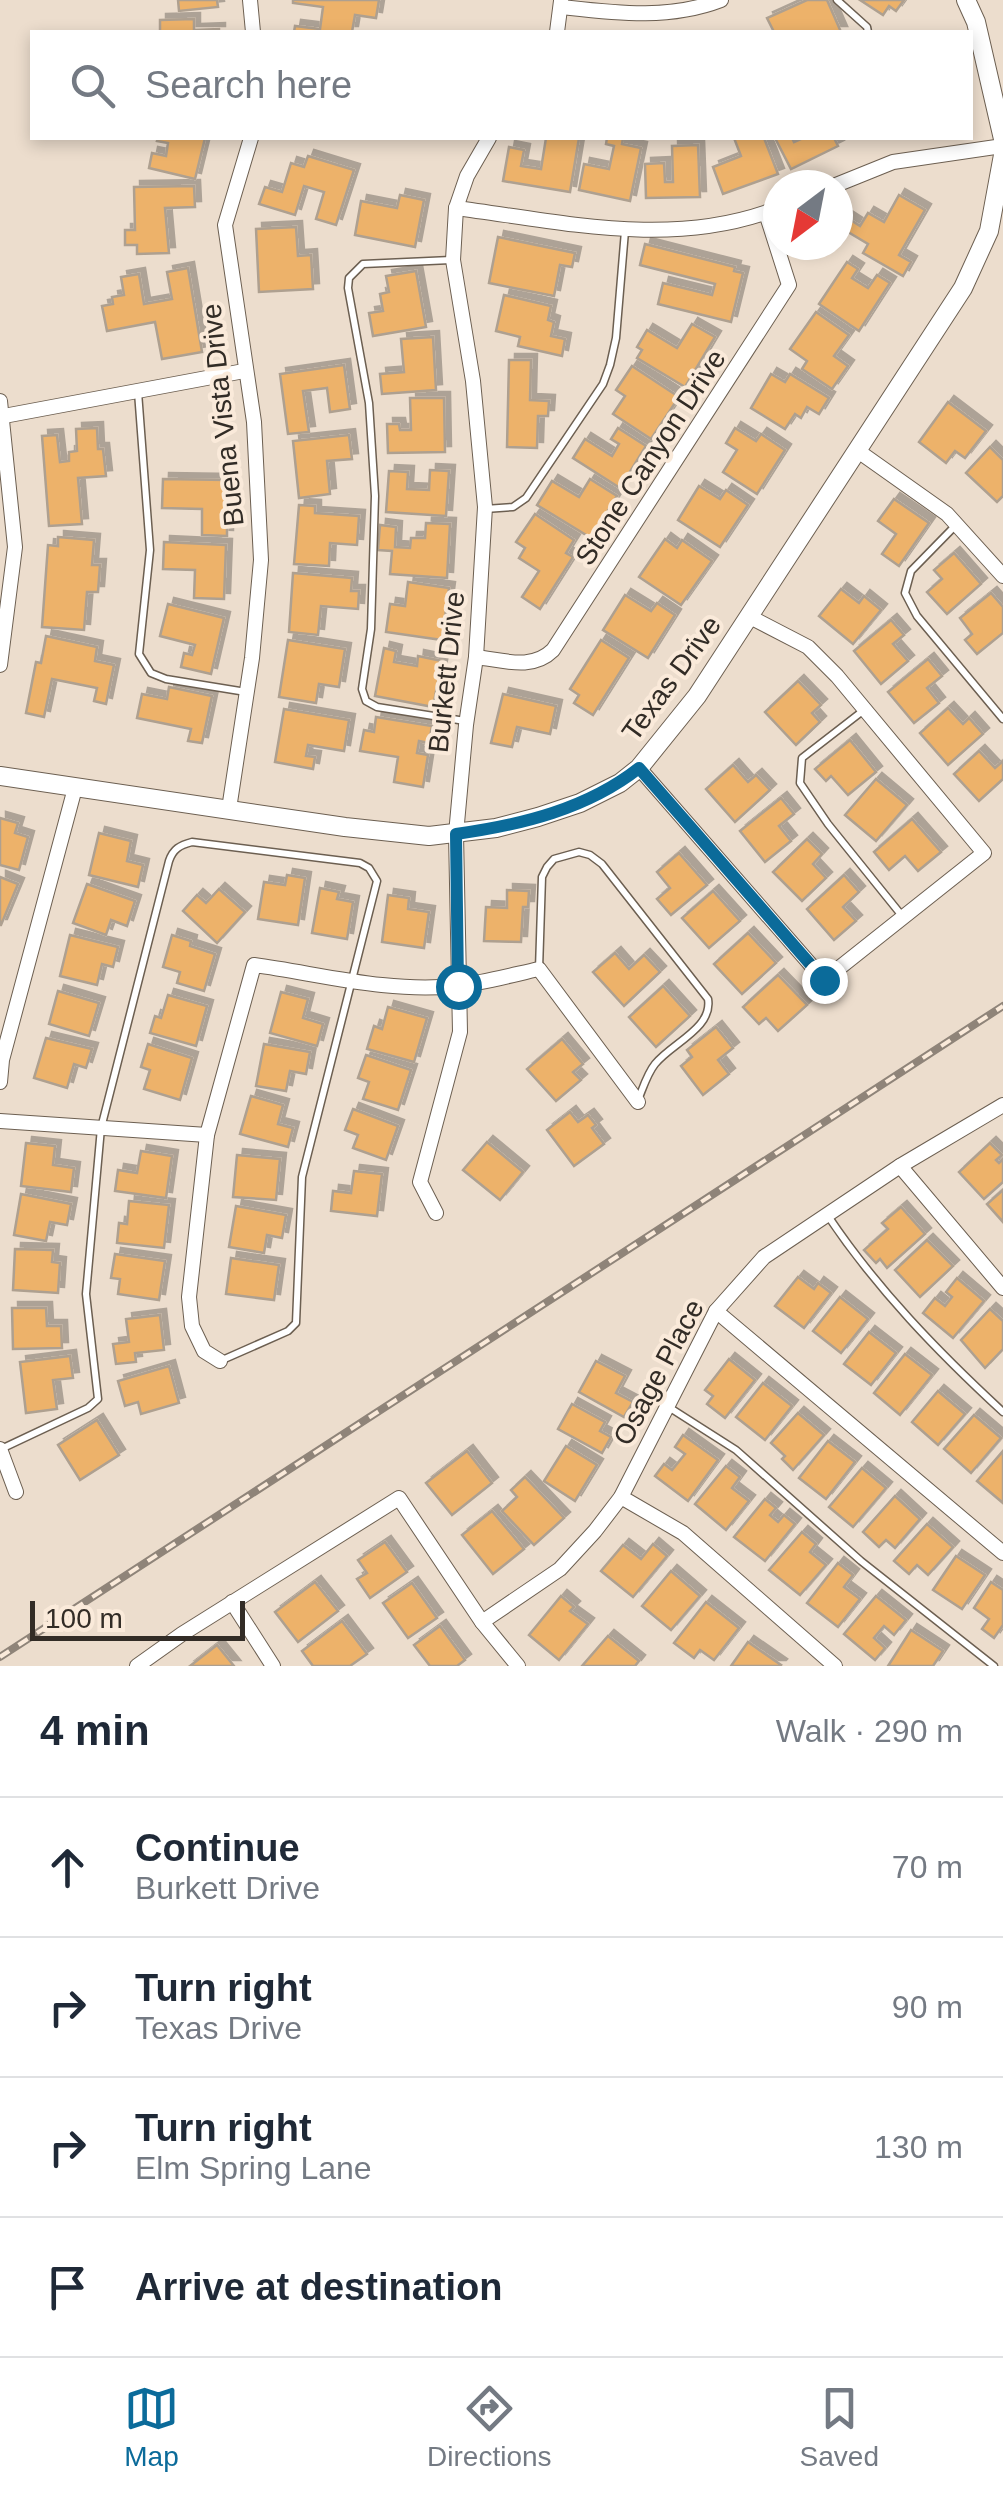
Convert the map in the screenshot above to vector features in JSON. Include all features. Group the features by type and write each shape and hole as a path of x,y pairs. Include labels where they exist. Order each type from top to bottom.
{"street":[{"path":"250,0 252,30"},
{"path":"557,30 561,4 621,14 666,14 721,0"},
{"path":"853,178 894,162 1003,143 976,22 966,0"},
{"name":"Buena Vista Drive","path":"229,808 247,693 261,560 257,452 226,225 249,140"},
{"name":"Burkett Drive","path":"436,1214 420,1182 460,1032 456,834 476,657 485,509 474,381 453,260 456,208 467,176 488,140"},
{"name":"Texas Drive","path":"0,776 387,832 456,834 496,828 580,803 620,783 639,768 697,696 969,276 989,231 1003,155"},
{"path":"456,208 625,230 674,231 709,227 763,212"},
{"name":"Stone Canyon Drive","path":"476,657 531,664 543,660 553,650 789,285 783,260"},
{"path":"0,665 15,547 2,408 138,391 244,372"},
{"path":"858,451 957,524 1003,576"},
{"path":"639,768 824,980 984,854 808,647 750,617"},
{"path":"0,1082 2,1060 75,788"},
{"path":"220,1361 204,1351 192,1326 189,1297 208,1135 254,965 388,986 458,986 540,969 638,1102"},
{"name":"Osage Place","path":"482,1622 560,1569 621,1496 716,1311 764,1257 900,1166 1001,1110"},
{"path":"0,1121 208,1135"},
{"path":"900,1166 1003,1288"},
{"path":"716,1311 1003,1553"},
{"path":"0,1449 16,1492"},
{"path":"621,1496 682,1533 835,1666"},
{"path":"136,1666 399,1498 482,1622 518,1666"},
{"path":"232,1602 273,1666"}],"lane":[{"path":"837,0 868,30"},
{"path":"485,509 504,510 520,504 603,384 614,351 625,230"},
{"path":"453,260 363,264 349,278 348,288 369,403 375,496 371,629 362,689 366,701 377,707 466,722"},
{"path":"138,391 150,550 139,654 151,673 166,680 247,693"},
{"path":"957,524 911,571 905,593 916,616 1003,719"},
{"path":"865,710 802,758 800,784 903,917"},
{"path":"0,1449 88,1408 98,1399 86,1294 101,1128 169,861 181,845 192,842 360,863 369,868 377,881 302,1177 296,1323 288,1331 220,1361"},
{"path":"540,969 542,877 554,860 578,852 590,855 602,864 708,1000 710,1012 705,1020 651,1068 638,1102"},
{"path":"827,1215 886,1293 956,1369 1003,1412"},
{"path":"667,1406 736,1450 860,1560 994,1666"}],"building":[{"path":"178,0 217,0 218,7 179,11"},
{"path":"379,0 376,18 355,15 352,30 294,30 295,26 320,29 323,7 293,3"},
{"path":"807,0 827,0 840,30 773,30 767,18"},
{"path":"860,0 904,0 896,11 889,6 883,15"},
{"path":"194,19 194,30 160,30 160,20"},
{"path":"205,140 195,179 149,168 152,153 166,156 168,143 157,141"},
{"path":"546,140 579,140 570,192 503,181 509,147 524,150 521,166 541,169"},
{"path":"607,140 623,140 622,144 641,148 630,201 579,190 584,164 609,169 614,146 606,144"},
{"path":"735,140 765,140 776,170 763,170 763,179 723,194 713,167 741,156"},
{"path":"776,140 835,140 838,146 791,169"},
{"path":"698,145 700,197 646,198 645,164 664,163 665,182 673,182 672,146"},
{"path":"308,156 354,170 336,225 316,219 324,192 304,186 295,215 259,204 265,187 282,192 291,163 304,167"},
{"path":"194,186 195,207 165,208 169,253 137,254 137,245 125,245 125,230 135,230 134,187"},
{"path":"400,195 424,200 415,247 355,235 361,201 397,208"},
{"path":"899,195 925,210 899,255 911,262 903,276 863,253 868,244 853,235 853,221 860,226 868,213 884,222"},
{"path":"296,227 298,256 311,255 313,289 259,292 256,229"},
{"path":"498,237 575,253 572,267 560,265 554,296 489,283"},
{"path":"645,244 735,267 734,271 743,273 731,322 658,304 663,283 712,295 715,284 640,265"},
{"path":"847,262 858,269 852,278 868,288 877,275 890,283 859,331 819,304"},
{"path":"188,268 202,352 162,359 155,322 107,331 102,306 113,304 112,297 124,295 121,277 139,274 144,304 172,299 167,272"},
{"path":"416,271 426,327 373,336 369,313 383,311 380,294 389,292 386,276"},
{"path":"504,295 551,306 551,336 565,339 562,356 518,346 520,337 496,331"},
{"path":"816,312 849,335 834,356 848,366 832,389 802,369 807,361 790,349"},
{"path":"692,324 715,337 685,387 637,358 642,350 637,347 647,330 677,348"},
{"path":"433,337 436,390 382,394 380,374 404,372 401,339"},
{"path":"509,360 531,360 530,400 549,401 548,416 538,416 537,448 507,447"},
{"path":"344,365 350,409 330,412 327,388 303,391 309,432 288,434 280,374"},
{"path":"632,366 679,397 651,439 613,414 625,396 616,390"},
{"path":"771,374 785,382 790,374 829,398 819,414 807,407 801,418 795,414 785,429 751,408"},
{"path":"410,398 444,398 445,452 388,453 387,424 411,430"},
{"path":"948,402 986,431 965,458 955,451 946,463 919,442"},
{"path":"97,428 106,476 78,478 82,524 49,526 42,436 57,435 60,462 69,461 69,452 77,451 76,429"},
{"path":"618,428 646,446 620,488 573,458 585,439 612,456 619,444 611,439"},
{"path":"735,428 756,441 761,434 785,450 757,494 723,472 737,450 726,443"},
{"path":"349,435 352,459 327,461 330,494 299,498 293,441"},
{"path":"990,447 1003,460 1003,496 997,502 966,473"},
{"path":"430,470 449,471 446,516 386,512 389,471 408,472 407,489 429,490"},
{"path":"163,479 227,480 227,536 202,535 202,509 162,508"},
{"path":"590,479 617,496 591,538 537,505 552,481 579,497"},
{"path":"699,486 720,499 726,490 748,505 720,547 678,520"},
{"path":"894,499 929,523 899,566 882,554 896,534 878,521"},
{"path":"299,505 315,506 315,513 359,516 357,545 330,543 329,566 294,564"},
{"path":"535,514 574,540 566,553 573,557 540,609 522,597 539,571 519,558 525,548 516,542"},
{"path":"426,523 450,524 447,578 390,574 392,551 378,550 380,525 396,527 395,547 410,548 411,538 425,538"},
{"path":"58,537 94,540 92,565 100,565 98,592 87,592 84,630 42,627 48,545 58,546"},
{"path":"665,539 677,548 682,540 712,561 681,605 639,577"},
{"path":"164,542 226,545 224,599 194,598 195,570 163,569"},
{"path":"954,553 981,584 947,614 927,592 942,579 934,570"},
{"path":"293,573 352,578 351,591 359,591 358,609 321,606 318,635 289,632"},
{"path":"408,582 449,588 442,640 386,632 390,604 405,606"},
{"path":"841,589 859,603 864,596 881,610 853,644 819,616"},
{"path":"991,593 1003,607 1003,633 977,654 965,640 972,634 960,618"},
{"path":"625,595 651,611 657,603 675,615 648,658 603,630"},
{"path":"168,604 224,618 211,674 181,667 184,653 192,655 195,645 160,636"},
{"path":"891,620 904,635 893,644 908,661 881,684 854,651"},
{"path":"46,636 97,647 95,661 114,665 106,704 94,701 97,688 52,679 44,717 26,713 36,662 41,663"},
{"path":"288,640 345,649 339,687 319,684 316,703 279,697"},
{"path":"601,640 629,658 593,715 574,703 579,695 570,689"},
{"path":"384,648 396,651 394,662 417,666 418,656 442,661 433,707 375,696"},
{"path":"928,659 942,676 927,688 939,703 914,723 888,692"},
{"path":"798,681 821,705 812,713 820,722 796,745 765,712"},
{"path":"169,687 212,696 202,743 188,741 191,729 137,718 142,694 167,699"},
{"path":"503,694 556,706 550,734 517,727 512,747 491,743"},
{"path":"948,708 963,724 969,718 983,734 948,765 920,733"},
{"path":"284,709 349,720 344,751 308,745 306,756 315,757 313,769 275,762"},
{"path":"376,717 432,726 429,743 419,741 417,753 428,755 423,787 394,782 398,757 360,751 364,730 374,732"},
{"path":"850,740 876,772 848,795 831,776 826,781 815,769"},
{"path":"979,751 995,768 1003,761 1003,779 979,801 954,774"},
{"path":"733,765 748,782 756,775 770,790 735,822 706,789"},
{"path":"876,779 907,805 876,841 845,815"},
{"path":"781,798 794,814 779,826 791,841 765,862 740,831"},
{"path":"0,818 18,823 15,833 28,837 19,870 0,865"},
{"path":"912,819 941,852 918,871 905,856 889,870 874,852"},
{"path":"99,833 131,841 127,861 143,865 138,887 89,875"},
{"path":"807,839 822,854 813,864 826,878 802,901 773,872"},
{"path":"679,853 707,885 671,915 657,899 670,888 657,872"},
{"path":"287,875 305,878 298,925 258,919 264,882 285,885"},
{"path":"844,875 859,892 843,907 856,921 834,940 807,909"},
{"path":"0,877 18,884 1,925 0,925"},
{"path":"87,884 135,901 127,926 111,920 106,935 73,923"},
{"path":"320,888 339,892 337,899 353,902 347,939 312,933"},
{"path":"219,889 245,912 217,943 183,911 197,895 206,903"},
{"path":"507,890 529,891 528,907 523,907 521,942 484,941 486,907 507,908"},
{"path":"713,891 740,921 709,948 682,918"},
{"path":"388,895 409,898 408,909 429,912 424,948 382,942"},
{"path":"748,933 776,963 742,994 714,964"},
{"path":"70,935 118,947 113,967 102,964 97,985 60,976"},
{"path":"172,935 215,954 204,991 177,983 180,972 163,967"},
{"path":"615,953 629,969 644,955 660,972 624,1006 593,972"},
{"path":"778,975 807,1005 778,1031 766,1018 759,1024 743,1007"},
{"path":"663,986 690,1016 656,1047 629,1017"},
{"path":"58,991 99,1003 89,1036 49,1024"},
{"path":"281,992 308,999 303,1018 323,1024 317,1046 270,1033"},
{"path":"168,995 207,1006 196,1046 150,1033 155,1016 161,1018"},
{"path":"388,1007 427,1018 414,1062 367,1049 374,1026 382,1029"},
{"path":"716,1027 733,1048 718,1060 729,1074 703,1095 681,1066 692,1057 687,1050"},
{"path":"46,1038 92,1049 86,1068 74,1064 67,1088 34,1078"},
{"path":"562,1039 583,1064 573,1072 581,1080 556,1101 527,1069"},
{"path":"148,1044 192,1058 180,1100 144,1089 150,1070 141,1067"},
{"path":"264,1044 310,1052 306,1074 290,1071 286,1091 256,1086"},
{"path":"366,1055 411,1070 398,1110 363,1099 369,1082 358,1078"},
{"path":"251,1096 283,1105 278,1124 293,1128 288,1147 240,1134"},
{"path":"353,1109 398,1126 386,1160 353,1148 358,1135 345,1130"},
{"path":"570,1112 578,1122 588,1115 604,1144 574,1166 547,1130"},
{"path":"487,1142 523,1172 500,1200 463,1170"},
{"path":"26,1143 55,1146 53,1165 74,1168 71,1192 21,1186"},
{"path":"990,1143 1002,1155 996,1160 999,1163 1003,1159 1003,1182 984,1199 959,1172"},
{"path":"141,1151 172,1156 166,1198 115,1191 118,1170 137,1173"},
{"path":"237,1155 280,1159 276,1200 233,1197"},
{"path":"354,1171 382,1174 377,1216 331,1211 333,1191 351,1193"},
{"path":"1003,1190 1003,1222 987,1204"},
{"path":"21,1194 71,1204 67,1225 50,1222 46,1241 14,1235"},
{"path":"129,1201 169,1205 164,1248 117,1243 119,1223 127,1224"},
{"path":"236,1206 286,1215 282,1238 267,1235 264,1253 229,1247"},
{"path":"901,1207 925,1234 887,1268 864,1250 888,1229 882,1223"},
{"path":"927,1240 953,1266 920,1297 895,1270"},
{"path":"15,1249 53,1250 52,1262 60,1263 58,1293 13,1290"},
{"path":"115,1254 165,1261 159,1300 118,1294 120,1279 111,1278"},
{"path":"231,1258 279,1265 274,1300 226,1294"},
{"path":"798,1277 814,1289 818,1283 831,1293 804,1328 775,1306"},
{"path":"957,1278 984,1301 953,1338 923,1313 935,1298 945,1306 952,1297 946,1292"},
{"path":"840,1297 868,1319 841,1353 813,1331"},
{"path":"12,1308 46,1308 47,1326 61,1326 62,1348 13,1349"},
{"path":"990,1309 1003,1321 1003,1349 985,1368 961,1340"},
{"path":"160,1315 164,1350 135,1353 136,1362 116,1364 113,1344 129,1342 126,1319"},
{"path":"869,1332 896,1353 871,1385 844,1364"},
{"path":"905,1354 932,1375 900,1415 874,1393"},
{"path":"70,1356 73,1378 53,1380 57,1409 26,1413 20,1362"},
{"path":"729,1359 755,1380 725,1418 707,1404 713,1396 705,1390"},
{"path":"596,1361 625,1376 616,1393 633,1402 624,1417 579,1392"},
{"path":"169,1366 179,1403 141,1414 138,1402 125,1406 118,1381"},
{"path":"763,1383 792,1406 765,1440 736,1417"},
{"path":"938,1391 965,1414 938,1445 912,1422"},
{"path":"572,1404 605,1422 600,1431 611,1437 602,1453 558,1429"},
{"path":"798,1413 824,1435 793,1470 771,1443"},
{"path":"974,1415 1001,1438 971,1473 944,1449"},
{"path":"97,1420 119,1455 80,1480 58,1445"},
{"path":"683,1435 718,1460 688,1501 655,1476 664,1464 672,1470 685,1454 675,1447"},
{"path":"828,1441 855,1462 826,1499 799,1478"},
{"path":"566,1446 597,1465 575,1501 544,1481"},
{"path":"467,1451 492,1483 452,1515 426,1483"},
{"path":"1003,1451 1003,1503 977,1481"},
{"path":"726,1466 740,1477 732,1488 749,1501 726,1530 695,1504"},
{"path":"862,1468 886,1488 853,1527 829,1507"},
{"path":"525,1477 564,1518 534,1545 502,1511 517,1497 511,1490"},
{"path":"895,1496 920,1519 895,1548 886,1540 879,1547 863,1532"},
{"path":"765,1499 776,1508 770,1515 778,1522 784,1515 795,1524 765,1561 734,1537"},
{"path":"492,1511 524,1549 493,1574 462,1535"},
{"path":"927,1524 953,1547 928,1575 917,1565 909,1574 894,1561"},
{"path":"802,1532 816,1544 810,1552 826,1565 800,1595 769,1570"},
{"path":"385,1542 407,1572 370,1598 357,1579 367,1573 358,1560"},
{"path":"653,1544 667,1556 633,1597 601,1571 623,1545 641,1559"},
{"path":"956,1556 985,1575 962,1609 933,1590"},
{"path":"838,1563 853,1575 844,1587 860,1599 838,1627 807,1603"},
{"path":"671,1571 700,1596 671,1630 642,1606"},
{"path":"315,1582 338,1611 298,1642 275,1612"},
{"path":"991,1582 1003,1590 1003,1625 994,1638 982,1629 989,1619 974,1608"},
{"path":"412,1583 437,1618 408,1638 383,1603"},
{"path":"561,1596 574,1607 570,1611 588,1624 559,1660 529,1635"},
{"path":"876,1596 906,1620 894,1635 884,1626 874,1638 885,1648 875,1660 844,1634"},
{"path":"706,1602 739,1628 714,1660 700,1650 694,1658 674,1643"},
{"path":"342,1621 367,1654 350,1666 313,1666 302,1651"},
{"path":"440,1626 465,1660 457,1666 430,1666 414,1645"},
{"path":"911,1630 943,1651 933,1666 888,1666"},
{"path":"608,1636 639,1661 635,1666 582,1666"},
{"path":"748,1642 781,1665 731,1666"},
{"path":"217,1645 234,1666 190,1666"}],"railway":[{"path":"0,1657 1003,1006"}],"route":[{"path":"458,986 456,834 496,828 580,803 620,783 639,768 824,980"}]}
